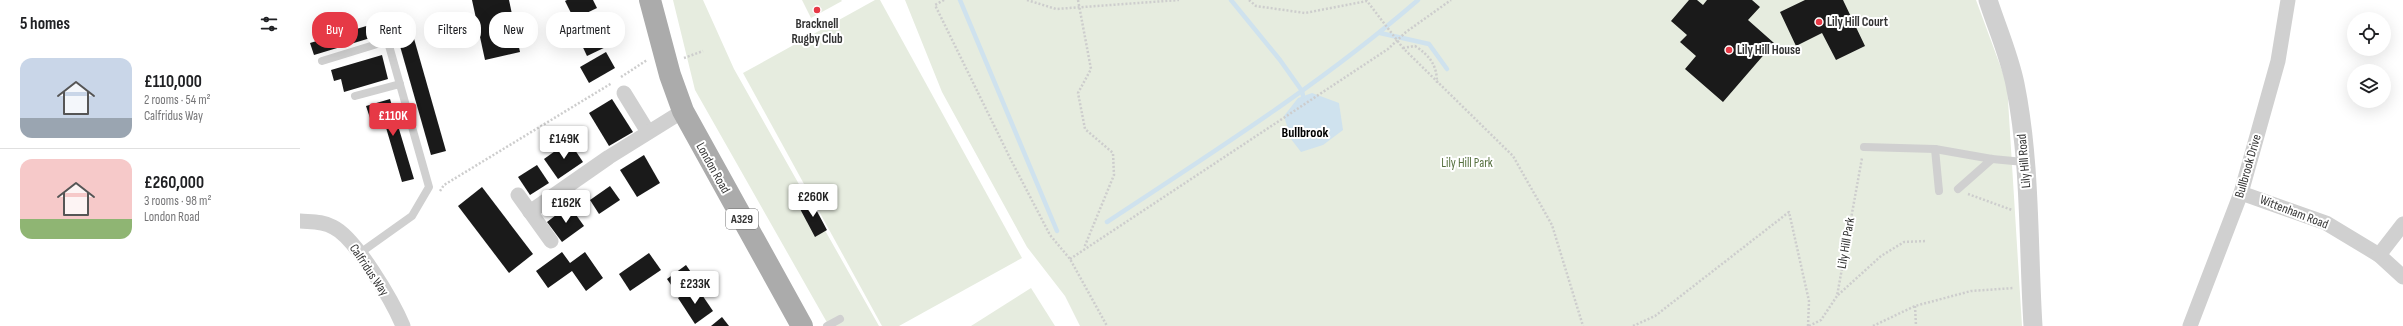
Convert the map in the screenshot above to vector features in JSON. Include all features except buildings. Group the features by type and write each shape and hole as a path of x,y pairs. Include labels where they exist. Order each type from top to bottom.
{"main road":[{"name":"London Road","path":"650,0 666,60 683,111 802,326"}],"street":[{"name":"Lily Hill Road","path":"1988,0 2015,83 2024,162 2033,326"},
{"name":"Bullbrook Drive","path":"2190,326 2241,193 2278,61 2288,0"},
{"path":"624,93 648,132"},
{"path":"530,212 648,132 683,111"},
{"name":"Wittenham Road","path":"2241,193 2326,223 2379,255 2403,277"},
{"path":"518,195 550,241"},
{"name":"Calfridus Way","path":"300,221 317,222 334,227 360,253 403,326"},
{"path":"2379,255 2403,224"}],"lane":[{"path":"322,62 366,47"},
{"path":"360,253 412,216 429,187 389,48"},
{"path":"355,96 400,84"},
{"path":"1864,147 1936,149 1992,159 2024,162"},
{"path":"1936,149 1939,191"},
{"path":"1958,189 1992,159"},
{"path":"827,326 840,319"}],"path":[{"path":"944,0 935,5 1011,160 1050,235 1070,259 1107,326"},
{"path":"1027,0 1056,9 1179,0"},
{"path":"1078,0 1091,69 1078,93 1085,129 1112,153 1114,176 1084,248"},
{"path":"1249,0 1256,6 1306,13 1366,0 1403,48 1437,84 1512,156 1552,225 1583,326"},
{"path":"1070,259 1084,248 1388,49 1397,39 1451,0"},
{"path":"1403,48 1416,46 1428,55 1437,69 1437,84"},
{"path":"678,60 703,51"},
{"path":"435,197 444,185 650,58"},
{"name":"Lily Hill Park","path":"1633,326 1655,316 1789,212 1809,301 1808,326 1821,320 1837,296 1864,147"},
{"path":"1958,189 2013,211 2014,218"},
{"path":"1837,296 1881,256 1904,242 1926,242"},
{"path":"1873,326 1915,306 1971,291 2031,287"},
{"path":"1915,306 1916,326"}],"green space":[{"path":"673,0 703,0 734,69 879,326 829,326 695,90"},
{"name":"Bracknell Rugby Club","path":"802,0 841,0 842,1 811,18"},
{"path":"875,0 880,0 1022,258 899,326 882,326 743,73"},
{"name":"Lily Hill Park","path":"905,0 1976,0 2007,84 2022,326 1080,326 1065,296 1027,247 942,92"},
{"path":"1031,288 1055,326 971,326"}],"water":[{"path":"1312,93 1339,103 1343,130 1323,145 1301,152 1291,139 1284,116 1298,98"}],"waterway":[{"path":"960,0 1057,231"},
{"path":"1231,0 1280,60 1302,91 1303,96"},
{"path":"1107,222 1305,89 1381,31 1418,0"},
{"path":"1380,33 1429,44 1447,69"}],"place":[{"name":"Bracknell Rugby Club","path":"817,10"},
{"name":"Lily Hill Court","path":"1819,22"},
{"name":"Lily Hill House","path":"1729,50"}],"district":[{"name":"Bullbrook","path":"1305,132"}]}
